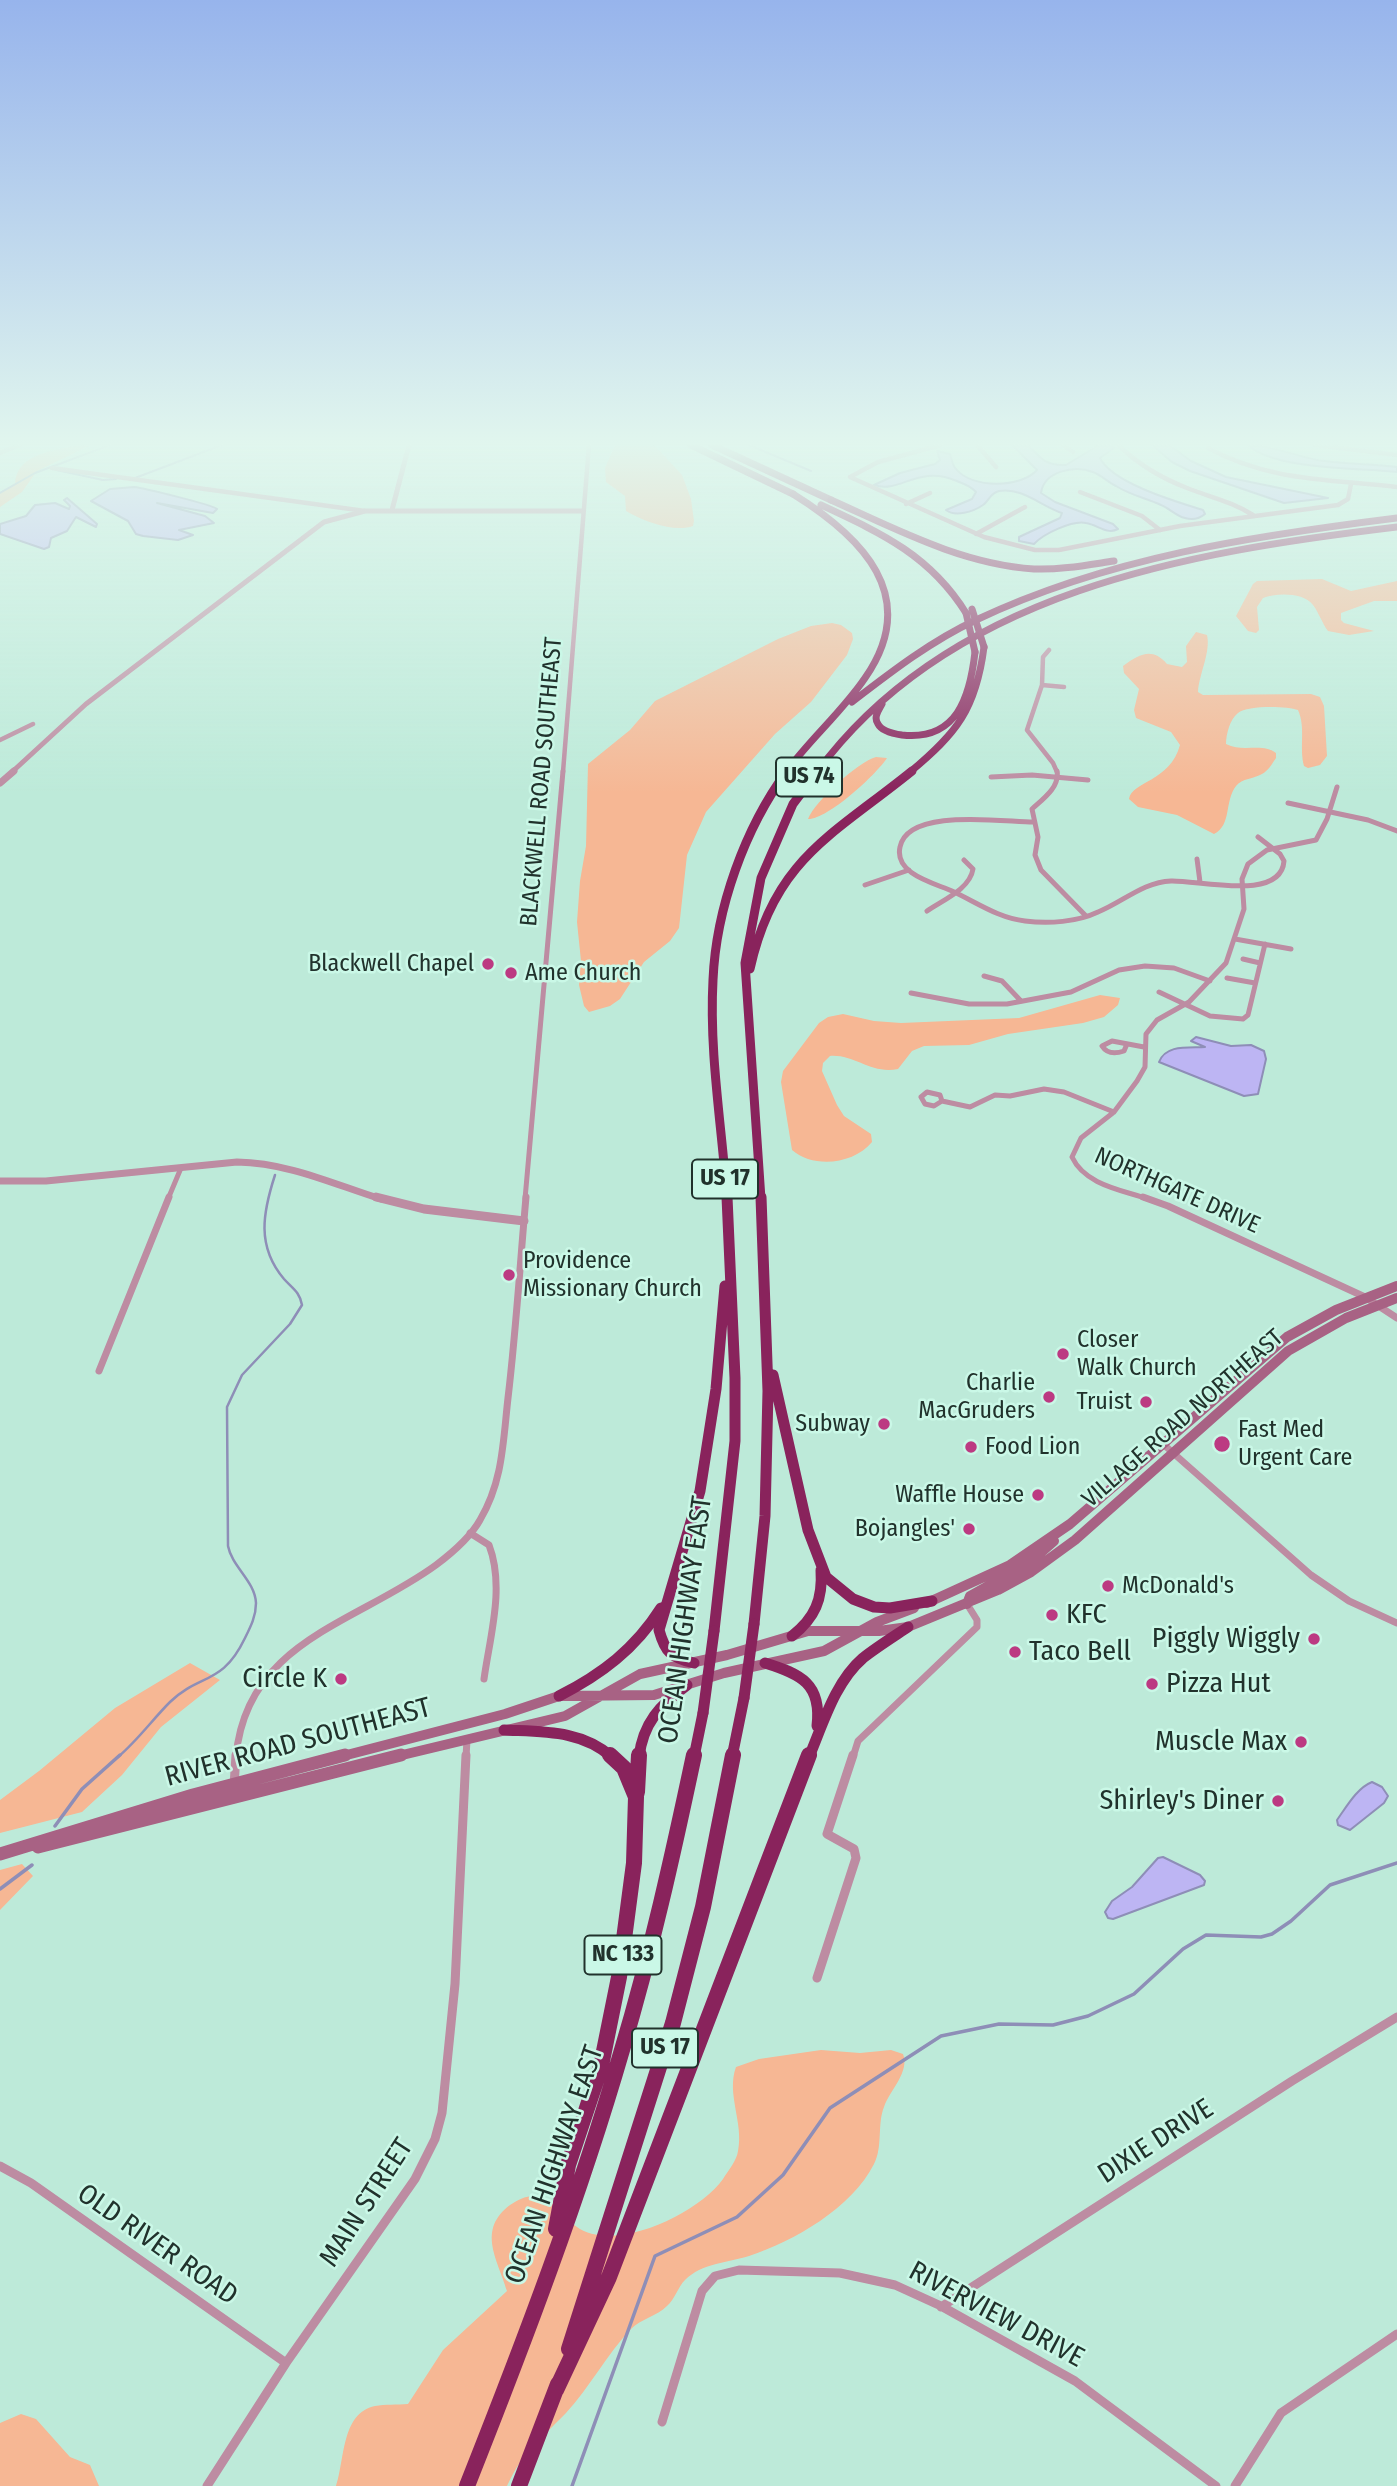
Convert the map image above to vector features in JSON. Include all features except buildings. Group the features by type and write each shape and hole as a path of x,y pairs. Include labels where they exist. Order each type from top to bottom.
{"highway":[{"path":"805,748 869,672 886,639 889,609 882,578 872,561"},
{"path":"923,561 939,575 969,611"},
{"path":"746,1003 758,936 783,885 812,849 832,830 916,768 950,736 964,718 980,685 980,650 969,611 954,581 933,561"},
{"path":"985,561 1015,568 1074,568 1114,561"},
{"name":"US 74","path":"805,748 872,686 930,646 971,623 1025,598 1139,561"},
{"name":"US 74","path":"746,1003 745,963 752,908 757,884 777,831 801,789 828,752 866,713 903,682 946,653 993,627 1057,599 1122,576 1185,561"},
{"path":"903,682 879,708 875,716 877,724 885,731 905,737 937,732 950,723 962,704 980,650"},
{"name":"OCEAN HIGHWAY EAST","path":"467,2486 508,2385 622,2048 659,1914 703,1713 731,1488 736,1383 726,1186 713,1020 713,976 739,852 775,787 805,748"},
{"name":"US 17","path":"519,2486 556,2390 673,2023 703,1907 744,1698 765,1516 768,1449 763,1235 746,1003"},
{"path":"694,1663 670,1654 660,1640 667,1596 700,1491 709,1444 728,1251"},
{"path":"765,1310 775,1392 808,1530 826,1577 844,1593 874,1607 890,1608 932,1601"},
{"path":"792,1636 808,1624 816,1612 821,1598 820,1566"},
{"path":"559,1696 606,1671 628,1653 651,1624 667,1596"},
{"path":"556,2390 610,2277 810,1749 832,1702 850,1673 875,1647 908,1627"},
{"path":"765,1663 795,1674 814,1691 819,1713 810,1749"},
{"path":"636,1797 641,1734 646,1722 655,1709 687,1685"},
{"name":"NC 133","path":"504,1730 572,1734 597,1744 624,1768 636,1797 633,1874 619,1977 601,2066 568,2165 549,2266"}],"main road":[{"name":"VILLAGE ROAD NORTHEAST","path":"1070,1524 1275,1345 1320,1317 1397,1286"},
{"name":"VILLAGE ROAD NORTHEAST","path":"967,1604 1016,1581 1059,1553 1288,1351 1346,1318 1397,1298"},
{"name":"RIVER ROAD SOUTHEAST","path":"4,1852 234,1784 505,1714 559,1696 640,1697 765,1663 824,1651 862,1631 1010,1565 1070,1524"},
{"path":"967,1604 970,1596 1038,1556 1070,1524"},
{"name":"RIVER ROAD SOUTHEAST","path":"4,1852 60,1843 565,1716 633,1677 818,1629 862,1631 908,1627 967,1604"}],"street":[{"path":"0,783 86,704 272,561"},
{"name":"BLACKWELL ROAD SOUTHEAST","path":"236,1798 234,1784 238,1742 246,1710 260,1685 281,1660 325,1627 416,1581 450,1555 470,1533 495,1494 501,1470 516,1332 580,561"},
{"path":"1049,649 1043,657 1042,685 1027,730 1032,741 1054,764 1058,777 1052,790 1032,809 1038,833 1035,855 1037,864 1086,916"},
{"path":"1042,685 1064,687"},
{"path":"0,740 33,724"},
{"path":"991,777 1024,775 1088,780"},
{"name":"NORTHGATE DRIVE","path":"1337,787 1329,813 1316,840 1273,848 1261,853 1248,864 1242,874 1245,905 1226,963 1184,1005 1157,1020 1146,1034 1145,1067 1114,1112 1081,1138 1076,1146 1073,1163 1085,1174 1168,1206 1366,1297 1397,1318"},
{"path":"1288,803 1368,820 1397,831"},
{"path":"1033,821 955,821 917,828 900,844 900,858 909,870 996,912 1018,920 1041,922 1099,912 1145,885 1168,881 1264,884 1280,876 1284,861 1258,837"},
{"path":"1197,859 1200,882"},
{"path":"927,911 966,885 973,873 972,866 964,860"},
{"path":"865,885 909,870"},
{"path":"1235,939 1291,949"},
{"path":"1159,992 1213,1017 1243,1020 1248,1015 1265,944"},
{"path":"1243,960 1260,963"},
{"path":"911,993 977,1005 998,1005 1071,992 1112,973 1136,966 1166,967 1210,981"},
{"path":"984,976 1002,981 1021,1001"},
{"path":"1227,978 1255,983"},
{"path":"1127,1044 1144,1047"},
{"path":"942,1101 970,1107 995,1095 1010,1096 1044,1088 1064,1092 1114,1112"},
{"path":"0,1181 46,1181 264,1162 311,1173 393,1203 524,1221"},
{"path":"99,1371 181,1168"},
{"path":"1163,1444 1285,1554 1326,1586 1356,1605 1397,1623"},
{"path":"470,1533 485,1541 494,1558 494,1604 484,1679"},
{"path":"817,1978 856,1858 854,1849 827,1834 858,1741 977,1627 977,1620 967,1604"},
{"name":"MAIN STREET","path":"206,2486 286,2363 415,2179 429,2154 439,2127 455,1984 467,1740"},
{"name":"DIXIE DRIVE","path":"941,2307 1292,2081 1397,2017"},
{"name":"OLD RIVER ROAD","path":"0,2166 31,2183 286,2363"},
{"name":"RIVERVIEW DRIVE","path":"662,2422 702,2291 709,2278 719,2273 800,2269 846,2274 884,2281 941,2307 1052,2367 1105,2400 1216,2486"},
{"path":"1235,2486 1281,2413 1397,2334"}],"shaded area":[{"path":"1322,579 1351,591 1397,581 1397,601 1374,601 1341,613 1344,623 1374,631 1349,635 1328,631 1313,605 1296,596 1275,595 1263,598 1257,607 1259,630 1256,633 1248,631 1236,616 1257,581"},
{"path":"832,623 841,625 852,633 853,639 847,655 811,702 775,734 706,812 687,855 679,928 670,941 644,962 620,999 610,1006 589,1012 584,1006 579,985 581,961 577,922 586,846 588,764 630,730 655,701 778,639 811,626"},
{"path":"1196,632 1207,635 1208,642 1198,692 1203,695 1311,694 1320,697 1324,706 1327,756 1320,765 1308,768 1304,766 1302,724 1298,710 1258,707 1243,710 1235,716 1229,727 1226,744 1239,748 1265,748 1276,753 1276,758 1264,773 1241,781 1236,786 1226,819 1220,830 1214,834 1177,815 1138,807 1129,799 1137,788 1168,767 1180,745 1171,732 1136,718 1134,710 1139,689 1124,673 1123,666 1135,658 1151,654 1167,664 1182,667 1187,662 1186,646"},
{"path":"876,757 887,758 862,785 827,812 808,819 819,802 838,783 859,766"},
{"path":"1100,995 1120,998 1118,1005 1104,1017 1083,1023 1008,1034 969,1045 924,1046 912,1051 898,1069 880,1069 847,1058 830,1056 823,1063 822,1071 837,1105 844,1116 871,1134 872,1142 855,1155 834,1161 811,1160 792,1150 781,1082 783,1071 819,1023 828,1017 843,1014 874,1021 901,1023 1019,1018"},
{"path":"1196,1037 1231,1046 1251,1045 1264,1051 1266,1059 1258,1094 1244,1096 1159,1062 1162,1056 1172,1050 1205,1047 1191,1041"},
{"path":"190,1663 220,1680 161,1727 122,1775 82,1812 0,1833 0,1800 115,1708"},
{"path":"1372,1782 1382,1787 1388,1796 1384,1803 1350,1830 1338,1825 1337,1820 1353,1798"},
{"path":"1163,1857 1200,1875 1205,1881 1204,1885 1113,1919 1108,1918 1105,1912 1112,1901 1132,1887 1158,1858"},
{"path":"22,1864 33,1876 0,1910 0,1870"},
{"path":"821,2050 860,2053 891,2050 903,2054 902,2074 882,2114 877,2157 852,2195 803,2232 766,2250 692,2274 667,2306 635,2326 622,2339 575,2403 526,2454 507,2486 336,2486 346,2439 356,2418 364,2410 375,2406 408,2404 443,2350 507,2291 492,2245 492,2234 494,2224 510,2205 528,2197 541,2197 553,2204 577,2227 593,2234 612,2236 634,2233 676,2216 711,2192 736,2158 739,2130 733,2077 736,2067 759,2059"},
{"path":"21,2414 36,2419 70,2457 90,2465 99,2486 0,2486 0,2423"}],"waterway":[{"path":"118,1757 170,1702 228,1664 245,1638 254,1617 255,1595 230,1554 228,1546 227,1407 242,1375 290,1324 302,1305 298,1293 275,1267 266,1241 265,1215 275,1175"},
{"path":"55,1826 82,1789 120,1755"},
{"path":"572,2486 655,2256 737,2217 783,2175 830,2108 941,2036 999,2024 1053,2025 1088,2016 1134,1994 1183,1949 1206,1935 1261,1937 1272,1934 1291,1921 1330,1885 1397,1863"},
{"path":"0,1889 32,1865"}],"place":[{"name":"Blackwell Chapel","path":"488,964"},
{"name":"Ame Church","path":"511,973"},
{"name":"Providence Missionary Church","path":"509,1275"},
{"name":"Closer Walk Church","path":"1063,1354"},
{"name":"Charlie MacGruders","path":"1049,1397"},
{"name":"Truist","path":"1146,1402"},
{"name":"Subway","path":"884,1424"},
{"name":"Fast Med Urgent Care","path":"1222,1444"},
{"name":"Food Lion","path":"971,1447"},
{"name":"Waffle House","path":"1038,1495"},
{"name":"Bojangles'","path":"969,1529"},
{"name":"McDonald's","path":"1108,1586"},
{"name":"KFC","path":"1052,1615"},
{"name":"Piggly Wiggly","path":"1314,1639"},
{"name":"Taco Bell","path":"1015,1652"},
{"name":"Circle K","path":"341,1679"},
{"name":"Pizza Hut","path":"1152,1684"},
{"name":"Muscle Max","path":"1301,1742"},
{"name":"Shirley's Diner","path":"1278,1801"}]}
